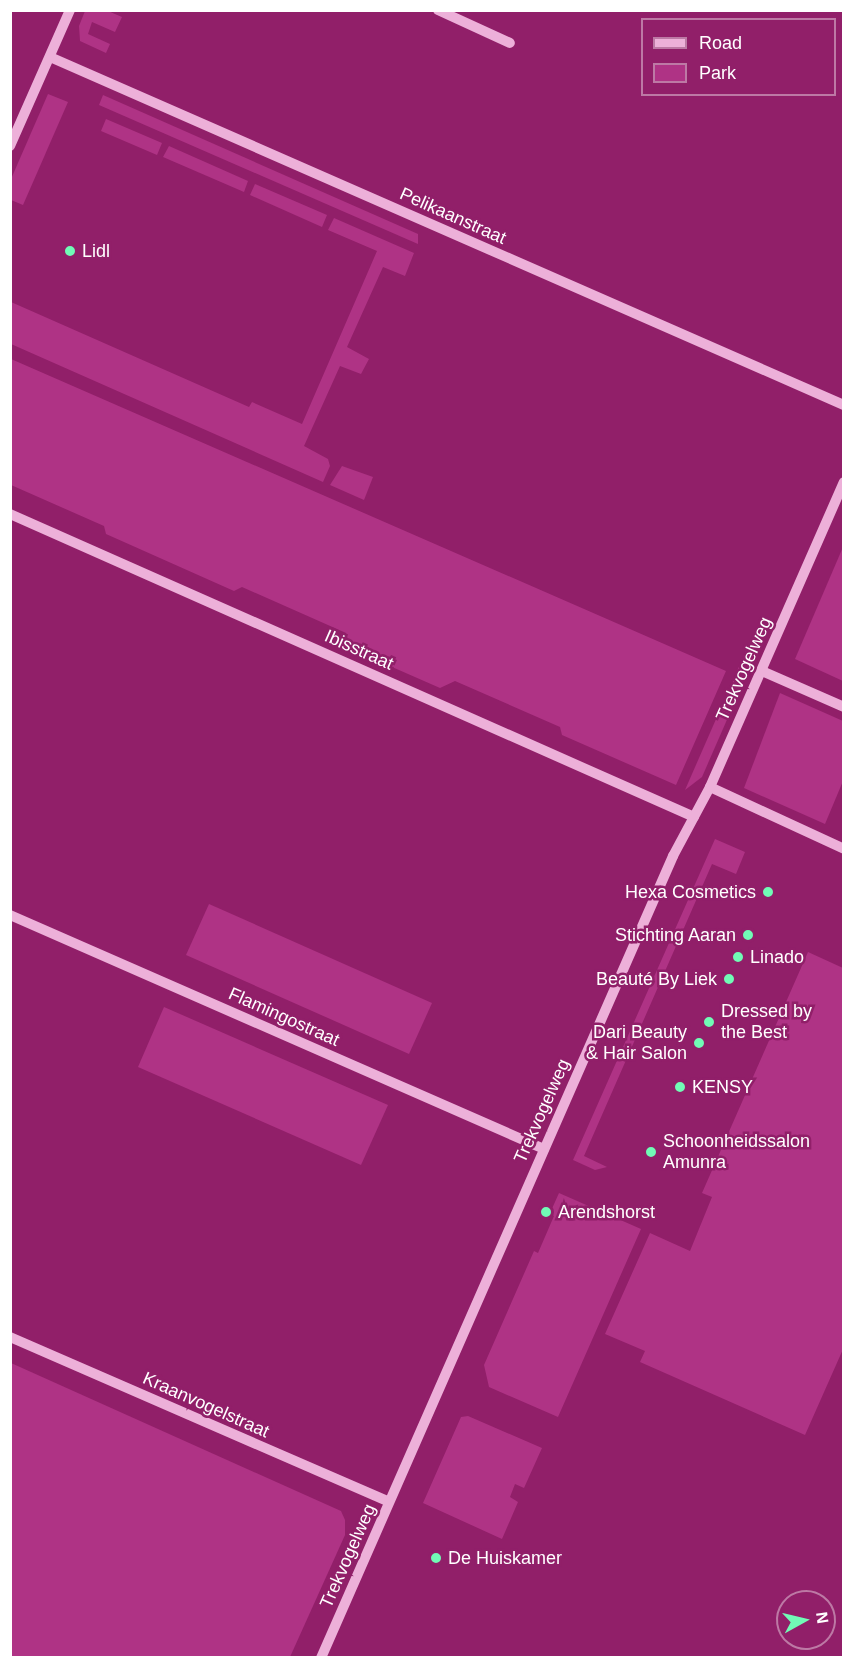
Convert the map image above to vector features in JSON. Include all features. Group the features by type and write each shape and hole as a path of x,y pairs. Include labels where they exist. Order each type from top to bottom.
{"street":[{"path":"10,146 70,10"},
{"path":"438,10 510,43"},
{"name":"Pelikaanstraat","path":"50,57 843,405"},
{"name":"Trekvogelweg","path":"321,1658 673,856 710,787 843,482"},
{"name":"Ibisstraat","path":"10,514 694,817"},
{"path":"762,671 843,707"},
{"path":"710,787 843,849"},
{"name":"Flamingostraat","path":"10,915 544,1149"},
{"name":"Kraanvogelstraat","path":"10,1337 389,1502"}],"green space":[{"path":"85,11 108,11 122,17 115,32 92,22 88,34 110,44 106,53 80,41 79,26"},
{"path":"48,94 68,102 23,205 11,200 11,179"},
{"path":"103,95 418,234 418,244 99,105"},
{"path":"106,119 162,143 157,155 101,131"},
{"path":"169,146 248,181 244,192 163,157"},
{"path":"255,184 327,215 322,227 250,195"},
{"path":"334,218 414,253 405,276 383,267 347,347 369,359 361,374 340,366 304,446 328,459 330,466 323,482 11,344 11,302 249,407 252,402 302,424 377,251 328,230"},
{"path":"11,359 726,671 676,785 562,735 560,727 455,681 440,688 351,649 346,633 242,587 234,591 106,534 104,526 11,485"},
{"path":"342,466 373,477 364,500 330,485"},
{"path":"843,547 843,681 795,659"},
{"path":"748,646 753,660 702,777 685,790"},
{"path":"780,693 843,721 843,781 825,824 744,788"},
{"path":"715,839 745,852 736,874 712,864 584,1156 607,1167 595,1170 573,1160"},
{"path":"209,904 432,1003 409,1054 186,955"},
{"path":"808,952 843,968 844,1347 805,1435 640,1362 645,1351 605,1334 650,1233 690,1251 712,1197 702,1193"},
{"path":"164,1007 388,1105 361,1165 138,1067"},
{"path":"559,1193 641,1229 558,1417 489,1387 484,1365 534,1251 538,1253 554,1216 550,1213"},
{"path":"11,1363 341,1511 345,1520 345,1535 290,1657 11,1657"},
{"path":"468,1416 542,1448 524,1488 515,1484 510,1497 518,1502 502,1539 423,1503 461,1417"}],"place":[{"name":"Lidl","path":"70,251"},
{"name":"Hexa Cosmetics","path":"768,892"},
{"name":"Stichting Aaran","path":"748,935"},
{"name":"Linado","path":"738,957"},
{"name":"Beauté By Liek","path":"729,979"},
{"name":"Dressed by the Best","path":"709,1022"},
{"name":"Dari Beauty & Hair Salon","path":"699,1043"},
{"name":"KENSY","path":"680,1087"},
{"name":"Schoonheidssalon Amunra","path":"651,1152"},
{"name":"Arendshorst","path":"546,1212"},
{"name":"De Huiskamer","path":"436,1558"}]}
